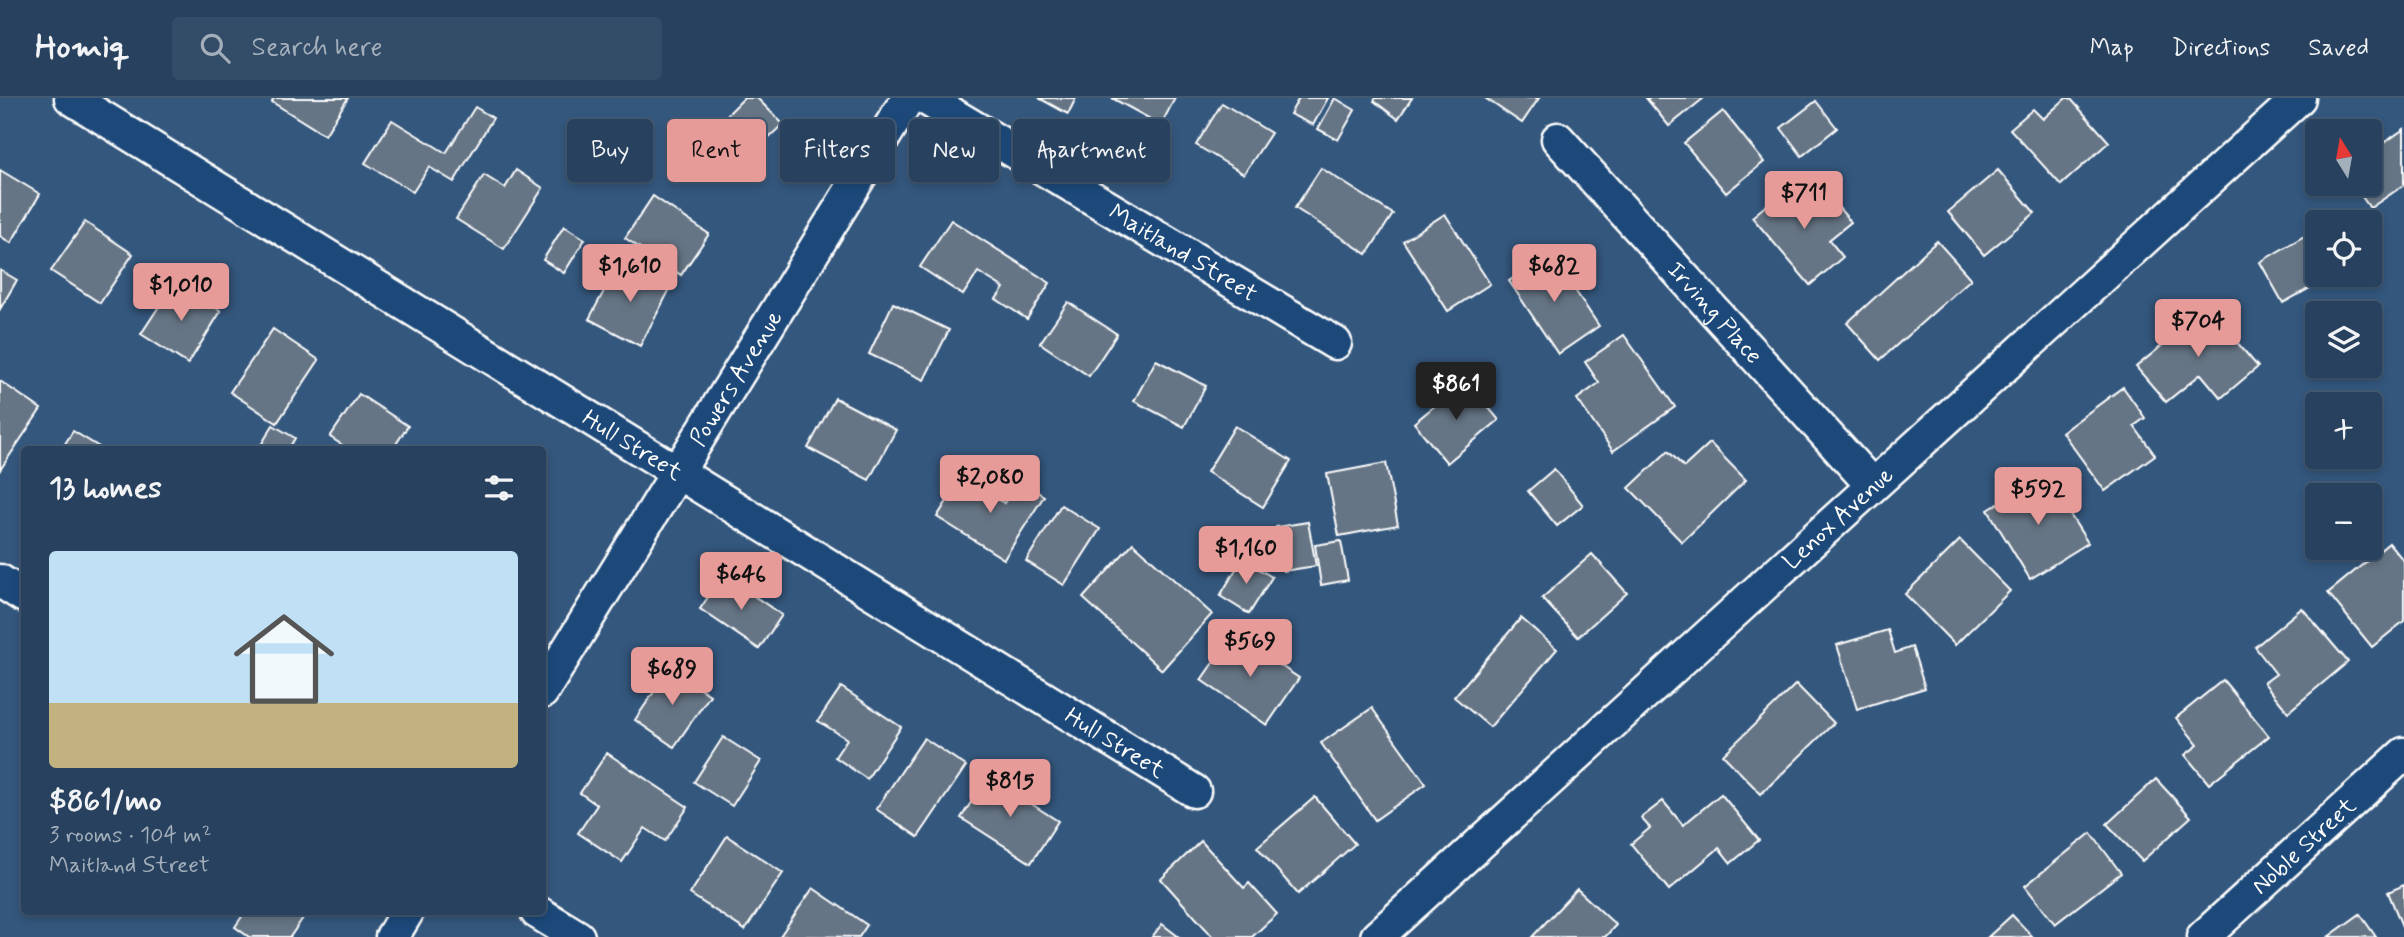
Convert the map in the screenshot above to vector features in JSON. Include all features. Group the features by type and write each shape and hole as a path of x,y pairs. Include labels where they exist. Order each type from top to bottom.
{"street":[{"name":"Hull Street","path":"71,98 1194,791"},
{"name":"Powers Avenue","path":"546,686 908,98"},
{"name":"Maitland Street","path":"925,98 1335,343"},
{"name":"Lenox Avenue","path":"1377,937 2299,98"},
{"name":"Irving Place","path":"1558,139 1872,485"},
{"path":"0,581 21,594"},
{"name":"Noble Street","path":"2203,937 2404,754"},
{"path":"392,937 405,915"},
{"path":"542,915 578,937"}],"building":[{"path":"274,98 348,98 325,135 272,102"},
{"path":"744,98 757,98 780,121 780,127 766,140 766,119 723,119"},
{"path":"1039,98 1076,98 1068,114"},
{"path":"1112,98 1175,98 1164,119 1150,119"},
{"path":"1299,98 1328,98 1313,125 1290,114"},
{"path":"1335,98 1355,110 1338,140 1318,129"},
{"path":"1376,98 1412,98 1398,119 1374,101"},
{"path":"1485,98 1539,98 1522,123"},
{"path":"1646,98 1704,98 1669,126"},
{"path":"2066,98 2070,98 2109,142 2061,185 2010,129 2033,109 2043,119"},
{"path":"1816,101 1837,128 1802,156 1781,128"},
{"path":"1222,103 1271,133 1244,174 1196,145"},
{"path":"475,107 493,118 454,182 429,167 413,192 365,163 392,120 446,153"},
{"path":"1723,111 1764,162 1726,193 1684,143"},
{"path":"2404,129 2404,185 2370,208 2362,196 2382,196 2382,145"},
{"path":"1321,168 1393,214 1367,254 1295,208"},
{"path":"0,170 40,194 11,243 0,236"},
{"path":"516,170 543,188 504,249 456,219 484,175 505,188"},
{"path":"1998,170 2035,213 1984,255 1948,212"},
{"path":"1792,184 1811,207 1827,194 1851,222 1829,240 1843,257 1810,285 1752,217"},
{"path":"653,196 709,234 681,275 625,238"},
{"path":"1445,214 1490,284 1448,311 1403,241"},
{"path":"951,220 1050,283 1027,319 996,299 1004,288 978,272 963,295 920,267"},
{"path":"85,222 133,254 100,303 51,271"},
{"path":"564,226 585,239 564,273 543,260"},
{"path":"2305,236 2305,287 2312,287 2283,303 2260,262"},
{"path":"1937,241 1971,279 1880,360 1847,323"},
{"path":"1550,253 1599,326 1558,354 1509,281"},
{"path":"619,263 670,289 640,346 589,319"},
{"path":"0,270 17,280 0,309"},
{"path":"175,282 221,311 188,364 141,334"},
{"path":"1068,302 1117,334 1089,376 1040,343"},
{"path":"893,303 949,330 924,380 869,354"},
{"path":"2208,308 2258,367 2221,398 2201,374 2166,402 2136,367"},
{"path":"273,329 319,360 277,423 230,392"},
{"path":"1624,335 1675,407 1613,451 1577,399 1599,383 1585,362"},
{"path":"1156,360 1206,386 1184,427 1134,401"},
{"path":"1466,380 1499,420 1447,463 1414,423"},
{"path":"0,381 41,409 0,470"},
{"path":"2123,387 2145,418 2134,426 2155,455 2105,491 2062,432"},
{"path":"359,394 408,426 395,446 344,446 330,437"},
{"path":"835,398 896,430 869,480 808,448"},
{"path":"273,425 295,438 290,446 260,446"},
{"path":"1235,426 1291,461 1263,507 1207,472"},
{"path":"73,431 97,446 64,446"},
{"path":"1710,443 1746,480 1682,542 1629,488 1668,451 1684,467"},
{"path":"1386,463 1398,525 1339,536 1327,474"},
{"path":"1554,469 1583,505 1557,526 1528,491"},
{"path":"2045,475 2088,543 2030,579 1988,510"},
{"path":"962,477 1004,503 1018,480 1044,496 1004,559 937,517"},
{"path":"1061,505 1100,529 1064,585 1026,561"},
{"path":"1308,522 1316,566 1283,571 1276,527"},
{"path":"1960,540 2010,591 1955,645 1905,594"},
{"path":"1341,541 1348,580 1321,585 1315,545"},
{"path":"1133,543 1212,614 1162,670 1083,598"},
{"path":"2389,543 2404,561 2404,621 2372,647 2328,593 2368,560 2382,560 2382,549"},
{"path":"1592,554 1627,593 1578,637 1542,598"},
{"path":"1242,559 1272,577 1249,614 1220,596"},
{"path":"723,575 782,615 759,649 700,609"},
{"path":"2302,608 2348,662 2288,712 2264,683 2276,674 2255,647"},
{"path":"1521,618 1557,649 1490,727 1454,697"},
{"path":"1888,630 1895,653 1912,647 1925,688 1857,709 1837,645"},
{"path":"1233,634 1299,678 1267,725 1201,680"},
{"path":"670,668 710,695 674,747 635,720"},
{"path":"2223,680 2269,736 2209,784 2185,755 2198,745 2176,718"},
{"path":"1796,684 1834,723 1761,794 1723,755"},
{"path":"841,687 901,727 867,779 835,757 847,739 818,721"},
{"path":"1372,708 1426,784 1375,820 1321,743"},
{"path":"723,737 761,761 732,806 694,782"},
{"path":"924,738 966,766 918,837 876,809"},
{"path":"607,753 688,807 665,841 645,828 622,862 578,833 597,805 580,793"},
{"path":"988,776 1058,821 1031,863 961,818"},
{"path":"2156,779 2191,817 2142,861 2107,824"},
{"path":"1721,794 1759,840 1731,863 1719,848 1669,890 1631,844 1650,828 1641,818 1663,801 1683,825"},
{"path":"1315,797 1355,844 1298,894 1257,847"},
{"path":"2091,833 2121,873 2055,924 2025,886"},
{"path":"727,836 783,873 745,930 690,894"},
{"path":"1201,841 1244,888 1249,883 1277,914 1252,937 1213,937 1161,879"},
{"path":"2404,885 2404,931 2388,892"},
{"path":"813,888 867,925 859,937 780,936"},
{"path":"1577,889 1616,925 1605,937 1532,937"},
{"path":"2360,914 2376,937 2328,937"},
{"path":"243,915 305,915 290,937 249,937 235,927"},
{"path":"2012,915 2033,937 1988,937"},
{"path":"1162,924 1179,937 1152,937"}]}
